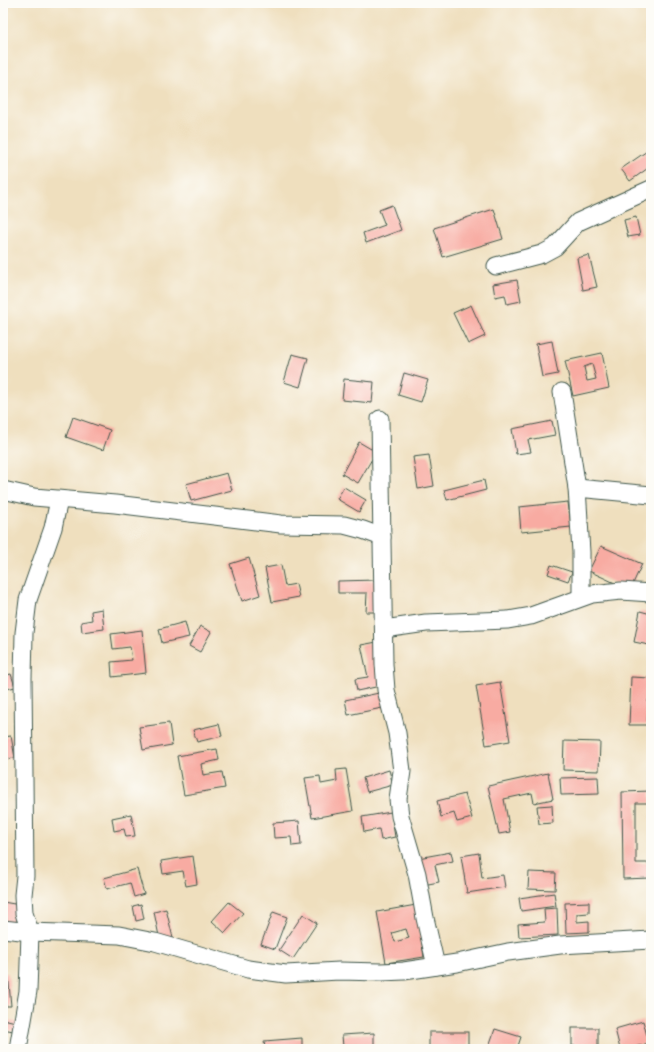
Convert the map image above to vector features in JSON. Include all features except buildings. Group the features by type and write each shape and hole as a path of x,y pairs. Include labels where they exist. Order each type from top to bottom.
{"street":[{"path":"496,266 542,254 555,247 578,222 651,189"},
{"path":"562,392 577,488 582,597"},
{"path":"380,419 384,664 386,690 397,733 402,771 398,808 417,874 436,966"},
{"path":"577,488 651,496"},
{"path":"3,490 20,495 59,500 115,504 281,524 344,525 382,537"},
{"path":"18,1049 28,991 30,932 24,914 23,895 25,876 24,633 28,600 53,528 59,500"},
{"path":"384,629 426,623 508,620 531,616 582,597 606,592 651,593"},
{"path":"3,929 30,932 119,936 155,942 248,969 286,974 339,971 404,971 508,952 560,946 651,940"}]}
